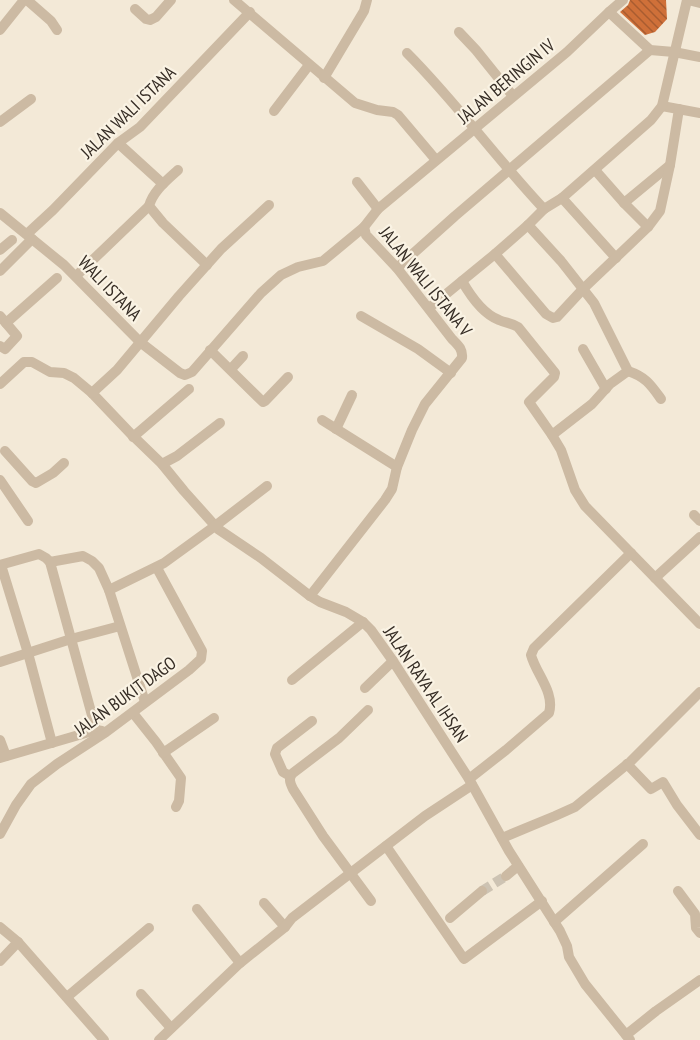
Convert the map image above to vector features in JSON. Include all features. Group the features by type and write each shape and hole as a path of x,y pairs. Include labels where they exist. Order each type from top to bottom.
{"street":[{"path":"0,30 25,0 51,21 57,30"},
{"path":"135,9 150,20 156,17 171,0"},
{"path":"234,0 355,103 398,115 436,160"},
{"path":"324,78 364,11 367,0"},
{"name":"JALAN BERINGIN IV","path":"140,342 180,373 185,375 192,372 261,293 281,275 298,267 323,261 364,227 378,209 567,52 623,0"},
{"path":"429,308 495,254 544,209 562,198 651,120 662,106 687,0 700,3"},
{"name":"JALAN WALI ISTANA","path":"0,271 53,210 118,144 140,127 165,102 250,12"},
{"path":"609,12 650,50 700,57"},
{"path":"459,32 513,96"},
{"path":"397,268 650,50"},
{"path":"407,53 436,82 509,171 544,209"},
{"path":"274,111 309,65"},
{"path":"0,122 31,99"},
{"path":"662,106 700,113"},
{"path":"495,254 550,317 557,317 648,227 660,211 679,109"},
{"path":"118,144 163,184"},
{"path":"624,203 670,165"},
{"path":"76,276 149,206 150,200 178,170"},
{"path":"595,170 648,227"},
{"path":"357,182 378,209"},
{"path":"562,198 616,258"},
{"path":"140,342 221,249 268,205"},
{"path":"149,206 163,223 207,264"},
{"name":"WALI ISTANA","path":"0,213 76,276 140,342 117,370 92,393"},
{"path":"528,225 561,261 594,303 628,371 640,375 661,399"},
{"name":"JALAN WALI ISTANA V","path":"310,596 392,489 397,467 425,404 462,358 463,352 397,268 366,235 364,227"},
{"path":"0,250 12,240"},
{"path":"0,346 5,349 16,338 3,320 57,278"},
{"path":"462,281 480,306 489,314 518,327 555,373 554,377 529,402 561,450 575,490 585,506 700,624"},
{"path":"361,316 418,349 451,373"},
{"path":"582,349 606,388"},
{"path":"210,350 263,402 288,378"},
{"path":"231,369 243,356"},
{"name":"JALAN RAYA AL IHSAN","path":"0,384 28,361 50,372 69,375 92,393 162,464 217,527 310,596 346,612 363,622 371,630 471,782 518,866 554,922 585,984 628,1038"},
{"path":"552,435 592,404 606,388 628,371"},
{"path":"133,436 189,388"},
{"path":"336,429 352,396"},
{"path":"322,420 397,467"},
{"path":"162,464 177,456 220,423"},
{"path":"2,451 36,483 53,474 64,463"},
{"path":"0,480 28,521"},
{"path":"109,590 157,568 217,527 267,486"},
{"path":"655,578 700,537"},
{"path":"0,740 3,757 101,731 71,639 50,562 39,554 0,565 28,653 52,743"},
{"path":"159,1040 240,963 285,927 292,918 471,782 549,713 551,706 549,692 534,664 531,655 534,648 631,554"},
{"path":"50,562 83,556 99,568 109,590 145,702"},
{"name":"JALAN BUKIT DAGO","path":"1,829 31,784 101,731 133,713 201,659 202,653 157,568"},
{"path":"292,680 363,622"},
{"path":"0,662 120,626"},
{"path":"365,688 393,661"},
{"path":"502,838 575,807 627,764 700,693"},
{"path":"290,776 339,738 368,710"},
{"path":"133,713 181,778 179,801 176,807"},
{"path":"164,753 214,718"},
{"path":"290,776 283,772 275,752 312,721"},
{"path":"627,764 651,789 663,782 700,835"},
{"path":"290,776 292,789 323,836 371,900"},
{"path":"554,922 643,844"},
{"path":"386,846 464,959 542,902"},
{"path":"506,876 518,866"},
{"path":"450,918 482,891"},
{"path":"678,891 695,914 696,928 700,933"},
{"path":"264,903 285,927"},
{"path":"197,909 240,963"},
{"path":"0,927 18,942 104,1040"},
{"path":"67,997 149,928"},
{"path":"0,961 18,942"},
{"path":"628,1038 656,1011 700,980"},
{"path":"141,994 171,1028"}],"building":[{"path":"630,0 666,0 667,19 655,32 645,35 620,12"}],"tunnel":[{"path":"482,891 506,876"}]}
